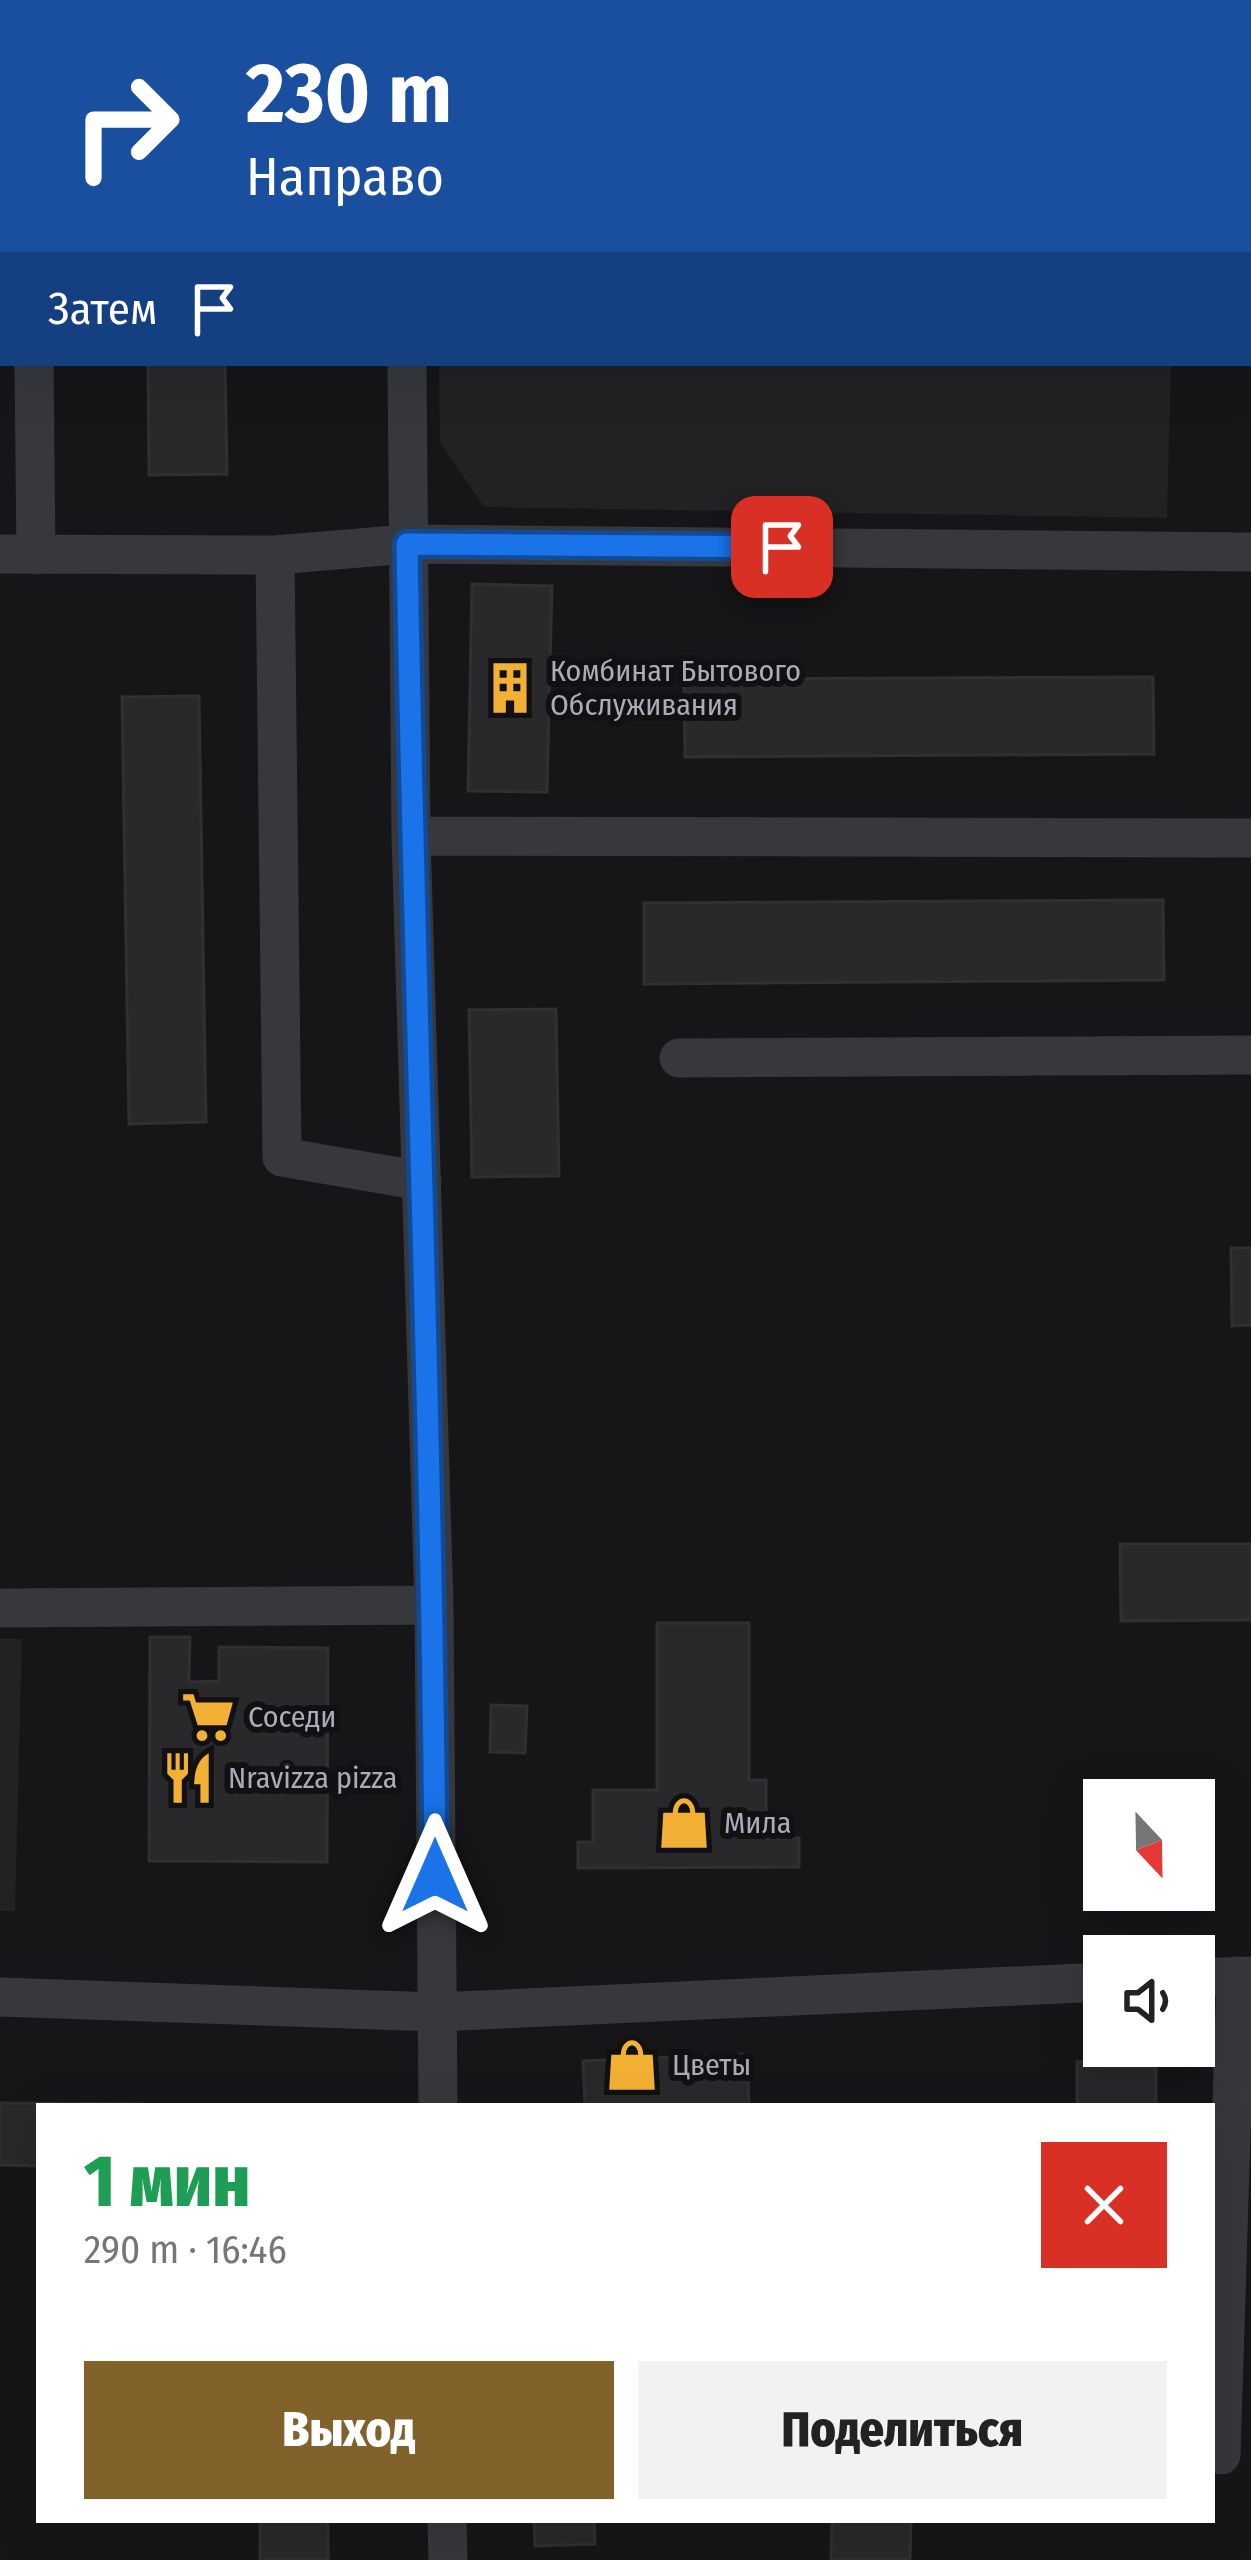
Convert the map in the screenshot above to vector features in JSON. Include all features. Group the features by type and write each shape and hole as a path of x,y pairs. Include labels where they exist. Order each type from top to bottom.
{"street":[{"path":"34,366 18,554 275,554 407,544 1251,551"},
{"path":"406,366 411,836 434,1605 438,2103"},
{"path":"275,554 281,1157 422,1181"},
{"path":"411,836 1251,838"},
{"path":"679,1058 1251,1055"},
{"path":"0,1608 434,1605"},
{"path":"1221,2455 1244,1976"},
{"path":"0,1997 436,2012 1083,1983"},
{"path":"447,2523 448,2560"}],"shaded area":[{"path":"439,366 1171,366 1167,518 484,507 440,442"},
{"path":"0,1639 22,1639 15,1911 0,1911"}],"building":[{"path":"148,366 225,366 227,474 149,475"},
{"name":"Комбинат Бытового Обслуживания","path":"472,584 552,586 547,792 468,791"},
{"path":"1153,677 1154,754 685,757 684,679"},
{"path":"199,696 206,1122 129,1124 122,697"},
{"path":"1163,900 1164,980 644,984 644,903"},
{"path":"556,1009 559,1176 472,1177 469,1010"},
{"path":"1231,1248 1251,1248 1251,1325 1232,1326"},
{"path":"1120,1544 1251,1544 1251,1620 1121,1621"},
{"path":"657,1623 749,1623 749,1780 766,1780 766,1838 799,1838 799,1867 578,1868 578,1842 593,1842 593,1790 657,1790"},
{"path":"150,1637 190,1637 189,1682 219,1681 219,1647 328,1648 327,1862 149,1861"},
{"path":"491,1705 527,1706 525,1753 490,1752"},
{"path":"747,2054 749,2103 585,2103 583,2061"},
{"path":"1077,2062 1083,2062 1083,2067 1156,2067 1156,2103 1077,2103"},
{"path":"0,2103 36,2103 36,2166 0,2165"},
{"path":"260,2523 328,2523 328,2560 260,2560"},
{"path":"534,2523 594,2523 595,2544 535,2546"},
{"path":"832,2523 911,2523 910,2560 831,2560"}],"place":[{"name":"Комбинат Бытового Обслуживания","path":"510,688"},
{"name":"Соседи","path":"208,1717"},
{"name":"Nravizza pizza","path":"188,1778"},
{"name":"Мила","path":"684,1823"},
{"name":"Цветы","path":"632,2065"}],"route":[{"path":"435,1876 434,1605 407,544 782,547"}]}
